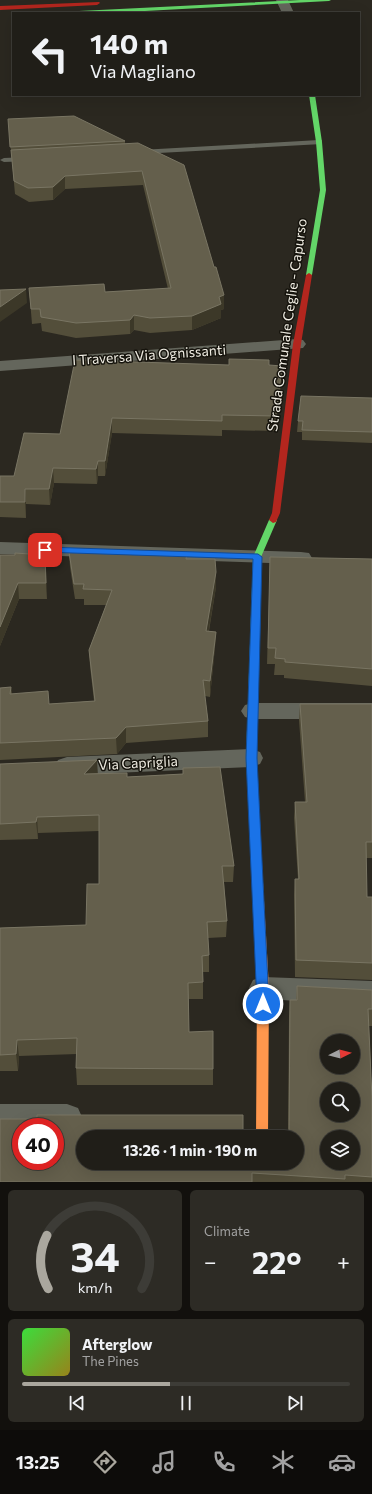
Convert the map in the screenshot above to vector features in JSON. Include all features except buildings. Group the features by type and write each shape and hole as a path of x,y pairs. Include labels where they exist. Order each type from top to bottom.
{"main road":[{"path":"0,8 150,0"},
{"path":"98,12 330,0"},
{"path":"0,17 12,16"},
{"name":"Strada Comunale Ceglie - Capurso","path":"258,557 276,513 297,344 323,190 312,96"},
{"path":"255,1123 263,988 252,758 258,557"}],"street":[{"path":"282,0 288,12"},
{"name":"I Traversa Via Ognissanti","path":"0,366 297,344"},
{"path":"0,548 318,558"},
{"path":"253,711 372,711"},
{"name":"Via Capriglia","path":"47,767 252,758"},
{"path":"263,988 372,993"},
{"path":"0,1117 96,1117"},
{"path":"260,1182 261,1170"}],"lane":[{"path":"130,153 318,142"},
{"path":"4,160 35,158"}],"traffic: fast":[{"path":"98,12 329,0"},
{"path":"309,275 323,190 319,142 312,96"},
{"path":"254,812 251,758 257,557 273,520"}],"traffic: slow":[{"path":"254,812 263,988 262,1130"}],"traffic: jam":[{"path":"0,8 97,3"},
{"path":"273,520 276,513 297,344 309,275"}],"route":[{"path":"45,550 258,557 252,758 263,1004"}]}
